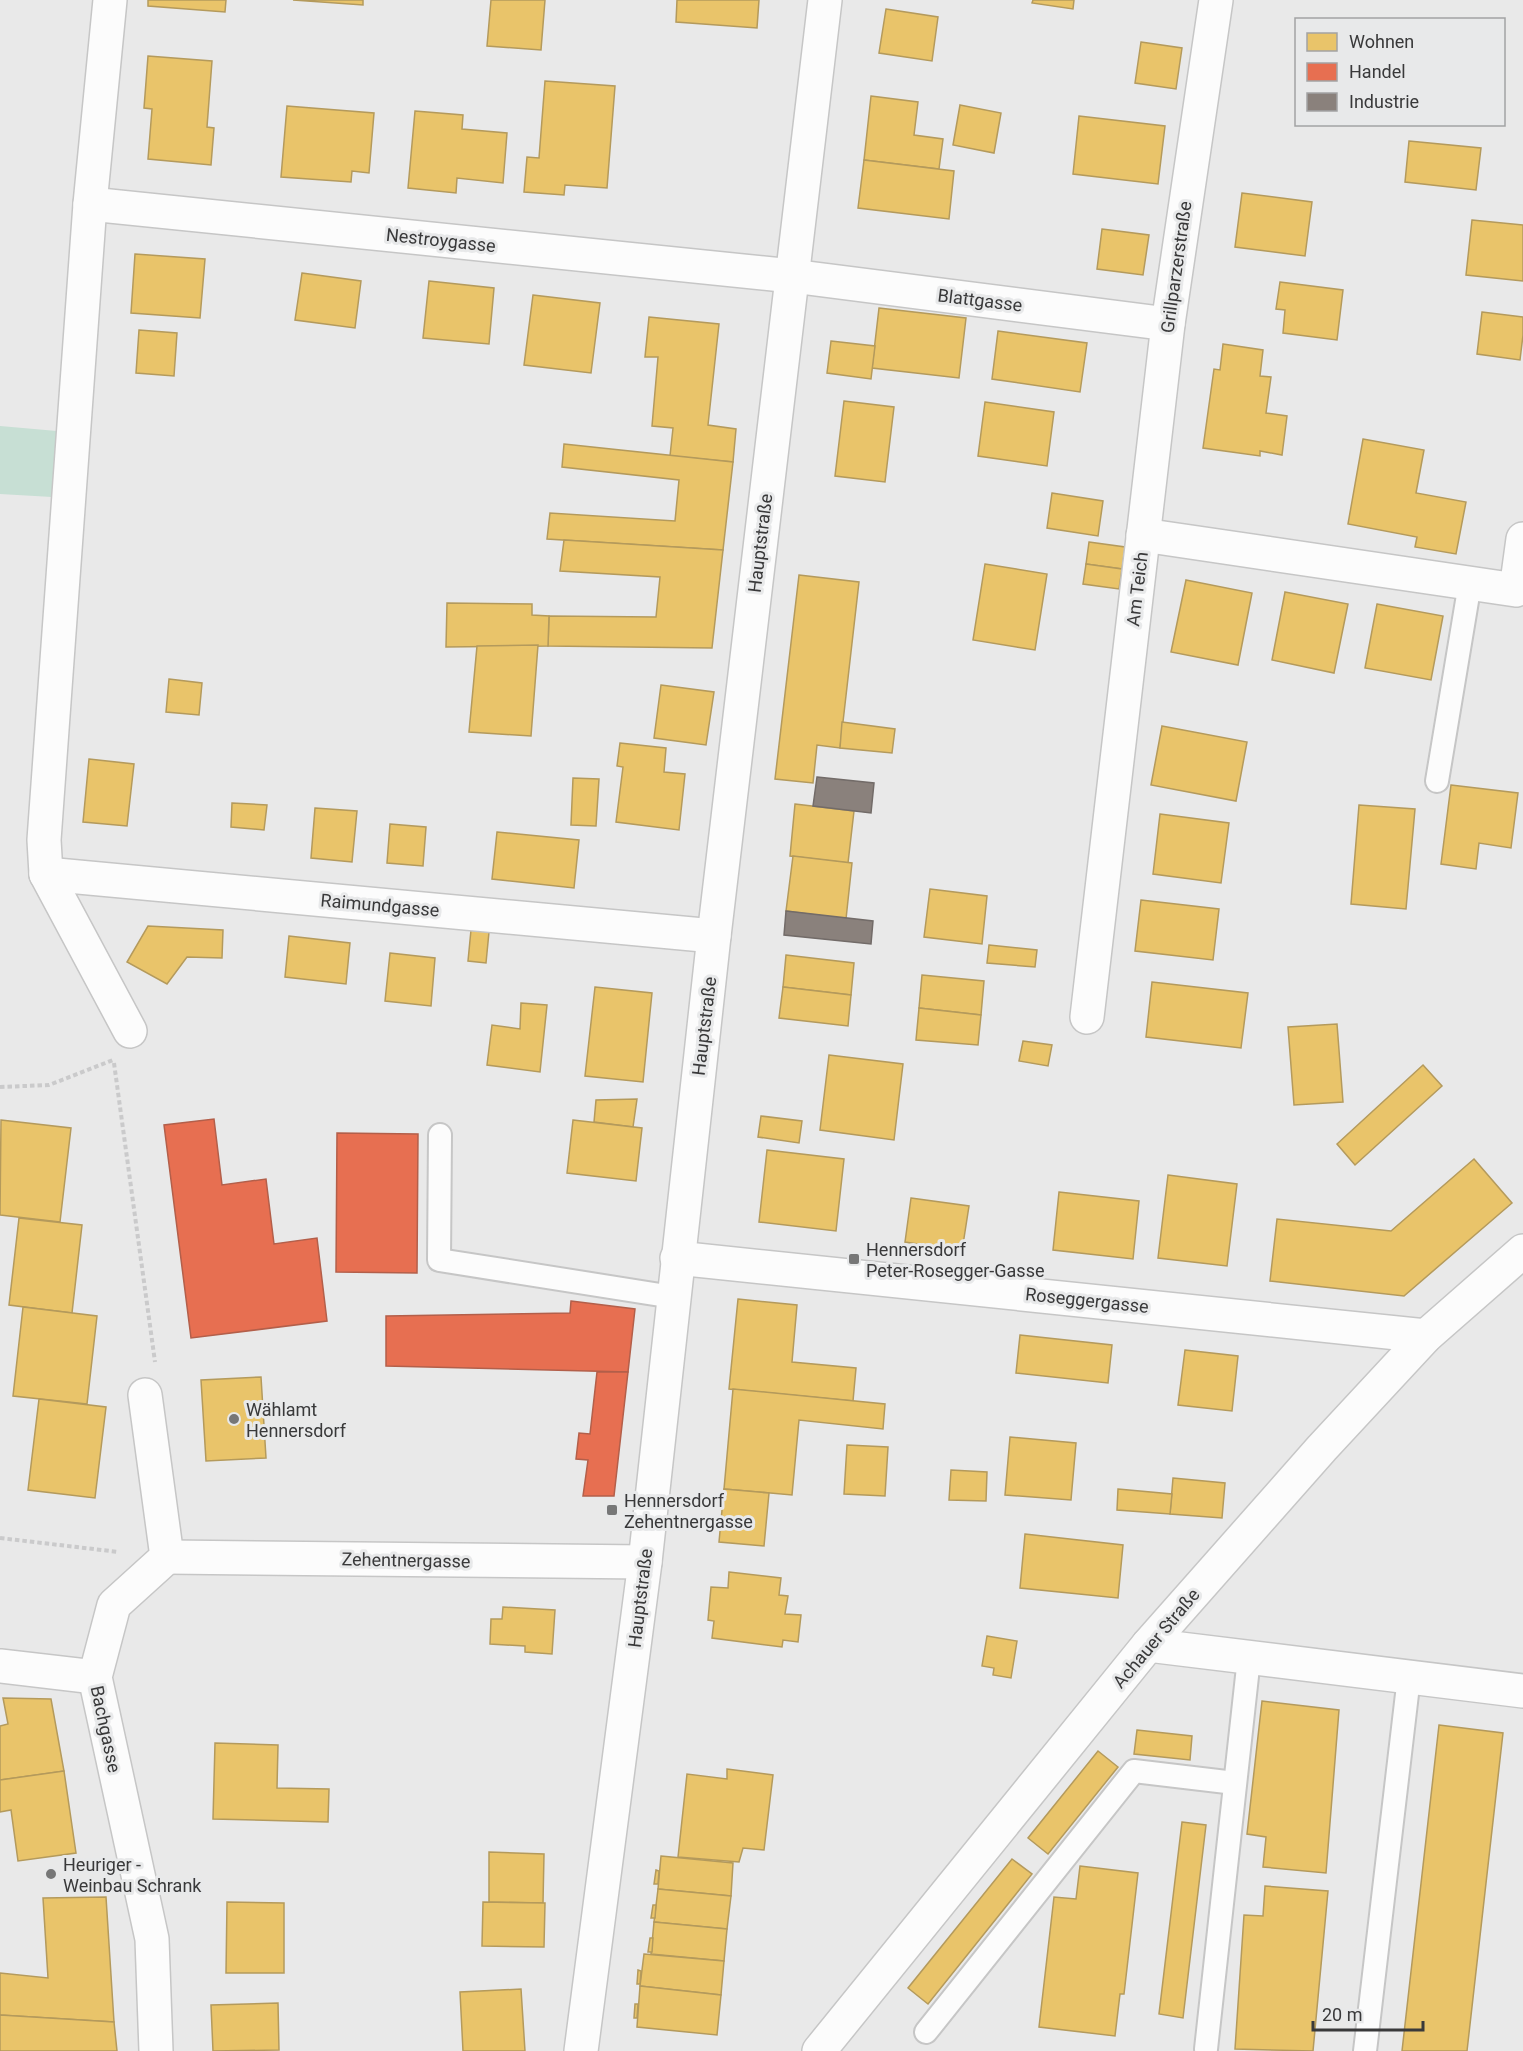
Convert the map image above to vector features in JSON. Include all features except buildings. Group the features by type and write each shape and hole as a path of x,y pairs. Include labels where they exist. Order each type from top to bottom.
{"street":[{"path":"110,0 90,204 44,840 46,874 130,1030"},
{"name":"Hauptstraße","path":"581,2051 645,1562 714,936 825,0"},
{"name":"Grillparzerstraße","path":"1143,535 1168,324 1216,0"},
{"name":"Nestroygasse","path":"90,204 792,276"},
{"name":"Blattgasse","path":"792,276 1168,324"},
{"name":"Am Teich","path":"1087,1017 1143,535 1516,590 1523,538"},
{"name":"Raimundgasse","path":"46,874 714,936"},
{"name":"Achauer Straße","path":"819,2051 1148,1645 1322,1448 1426,1336 1523,1251"},
{"name":"Roseggergasse","path":"677,1258 1426,1336"},
{"path":"145,1395 167,1557"},
{"name":"Zehentnergasse","path":"167,1557 645,1562"},
{"name":"Bachgasse","path":"156,2051 152,1939 95,1677 114,1605 167,1557"},
{"path":"1148,1645 1523,1691"},
{"path":"0,1666 95,1677"}],"lane":[{"path":"1437,781 1470,583"},
{"path":"440,1135 439,1260 673,1297"},
{"path":"1206,2049 1249,1658"},
{"path":"1365,2051 1409,1677"},
{"path":"926,2032 1134,1771 1235,1784"}],"path":[{"path":"0,1087 49,1085 114,1060 157,1374 145,1395"},
{"path":"0,1538 167,1557"}],"green space":[{"path":"0,426 57,431 52,497 0,494"}],"place":[{"name":"Hennersdorf Peter-Rosegger-Gasse","path":"854,1259"},
{"name":"Wählamt Hennersdorf","path":"234,1419"},
{"name":"Hennersdorf Zehentnergasse","path":"612,1510"},
{"name":"Heuriger - Weinbau Schrank","path":"51,1874"}]}
